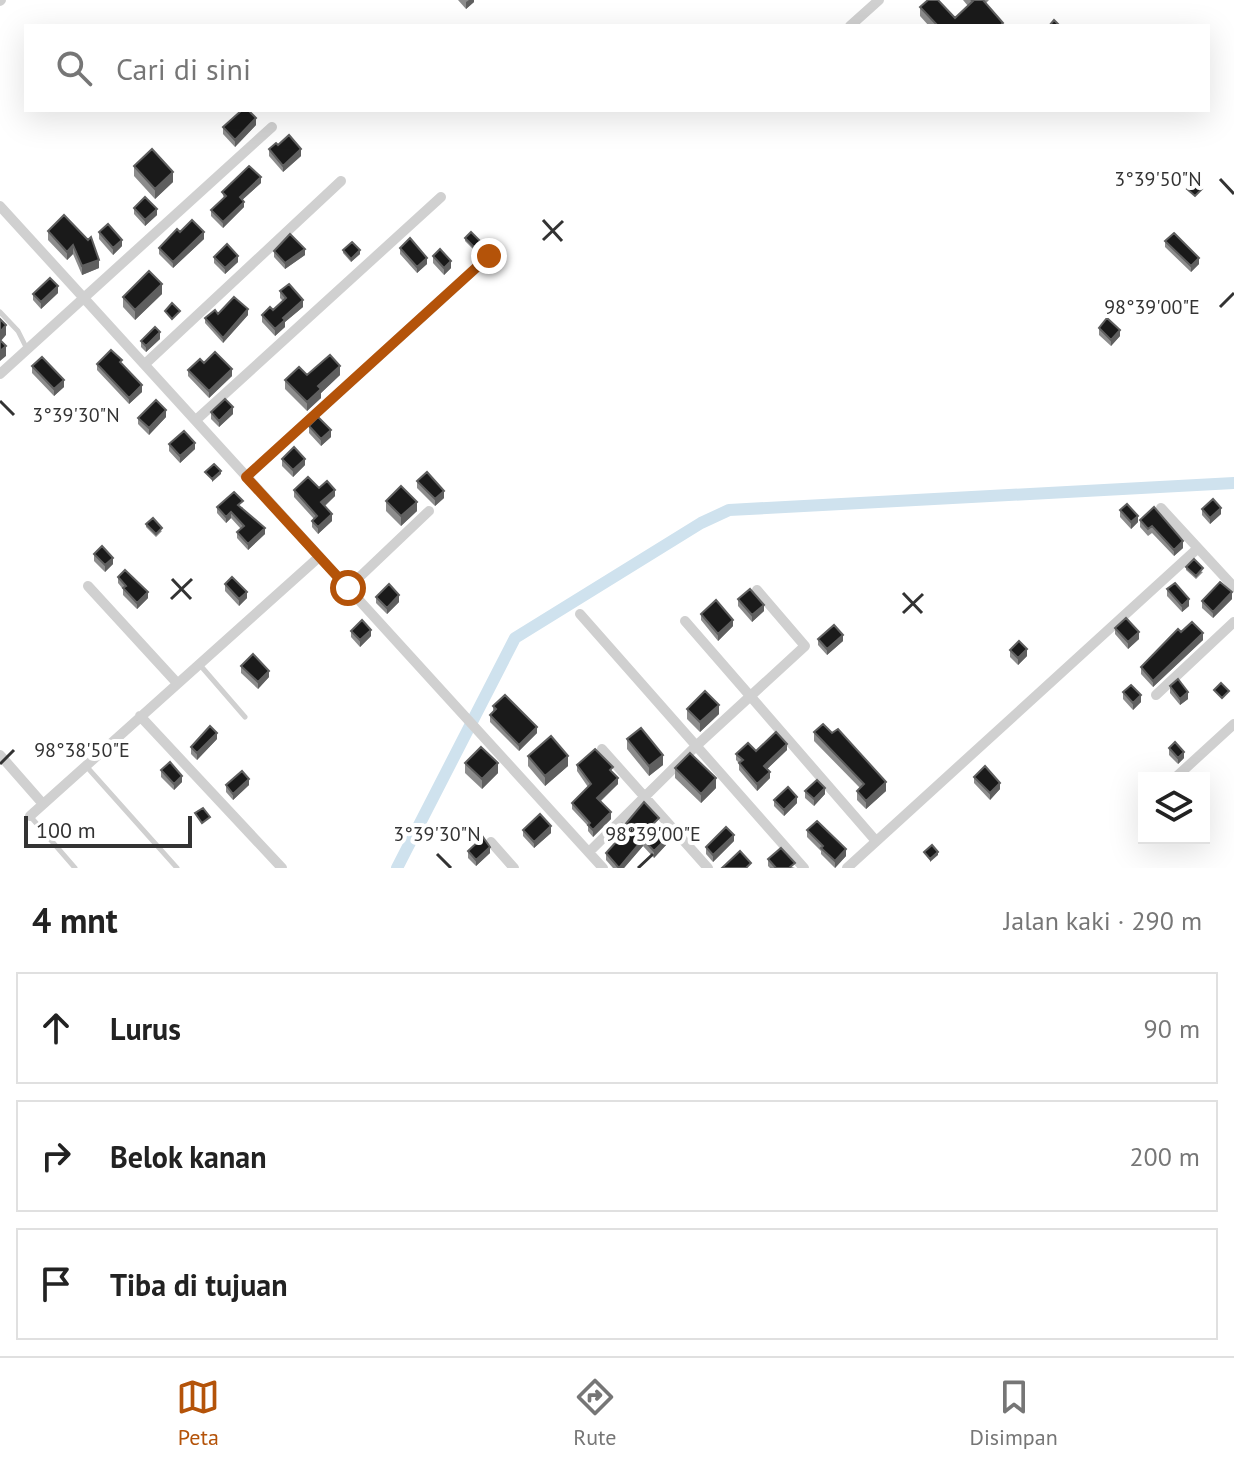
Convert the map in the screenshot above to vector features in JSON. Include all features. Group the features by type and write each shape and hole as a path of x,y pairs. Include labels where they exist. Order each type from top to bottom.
{"street":[{"path":"852,24 879,0"},
{"path":"0,374 272,127"},
{"path":"145,364 341,181"},
{"path":"196,420 441,197"},
{"path":"0,206 603,868"},
{"path":"246,477 489,256"},
{"path":"1161,508 1234,587"},
{"path":"348,588 429,511"},
{"path":"847,868 1197,549"},
{"path":"30,816 319,557"},
{"path":"88,586 177,683"},
{"path":"589,852 805,644 757,590"},
{"path":"580,614 804,868"},
{"path":"685,621 876,841"},
{"path":"1156,695 1234,622"},
{"path":"140,716 282,868"},
{"path":"1181,772 1234,724"},
{"path":"602,749 708,868"},
{"path":"0,755 43,804"},
{"path":"491,842 514,868"}],"lane":[{"path":"0,312 18,331 27,349"},
{"path":"199,664 245,717"},
{"path":"85,766 177,868"},
{"path":"30,816 75,868"}],"building":[{"path":"928,0 938,0 955,18 971,0 983,0 1003,23 936,24 920,7"},
{"path":"240,112 250,112 256,118 235,140 223,127"},
{"path":"289,135 301,149 283,166 269,149"},
{"path":"152,149 173,172 155,189 134,166"},
{"path":"249,166 261,177 240,197 244,202 223,222 211,210 226,196 222,192"},
{"path":"1195,181 1202,189 1195,196 1187,189"},
{"path":"145,197 157,209 145,220 134,208"},
{"path":"64,215 88,240 91,237 99,260 82,266 73,245 67,252 48,231"},
{"path":"192,220 204,232 173,262 159,248 177,229 180,232"},
{"path":"108,224 122,240 113,248 99,232"},
{"path":"471,232 481,242 475,248 465,238"},
{"path":"1174,233 1199,258 1191,266 1165,241"},
{"path":"290,234 305,249 285,263 274,251"},
{"path":"410,238 427,258 417,267 400,248"},
{"path":"352,242 360,250 351,259 343,250"},
{"path":"227,244 238,256 225,268 214,257"},
{"path":"440,249 451,261 444,268 433,256"},
{"path":"149,271 162,284 135,310 123,297"},
{"path":"50,278 58,286 41,302 33,294"},
{"path":"289,284 303,300 275,329 262,315 286,298 280,291"},
{"path":"234,297 248,309 223,338 205,318 215,310 218,314"},
{"path":"172,303 180,311 172,319 165,311"},
{"path":"1107,318 1120,330 1111,340 1099,328"},
{"path":"155,327 160,332 146,346 141,341"},
{"path":"111,350 142,385 129,398 97,364"},
{"path":"215,352 232,369 209,391 188,370 200,359 204,363"},
{"path":"330,355 340,366 318,386 321,389 307,402 285,380 299,367 307,375"},
{"path":"42,357 64,380 54,389 32,366"},
{"path":"225,399 233,407 219,421 211,412"},
{"path":"156,400 166,410 149,428 138,418"},
{"path":"318,417 331,430 321,439 309,426"},
{"path":"184,431 195,443 180,456 169,444"},
{"path":"294,447 305,459 293,470 282,459"},
{"path":"214,464 221,471 212,479 205,472"},
{"path":"427,472 444,491 435,499 417,481"},
{"path":"308,477 319,488 327,481 335,490 321,502 332,514 318,527 312,521 317,516 294,490"},
{"path":"401,486 417,502 401,516 386,501"},
{"path":"234,492 243,501 238,505 265,528 248,544 237,532 244,526 231,512 226,517 217,507"},
{"path":"1213,499 1221,508 1210,518 1202,509"},
{"path":"1127,504 1138,516 1131,522 1120,510"},
{"path":"1154,507 1183,541 1174,550 1152,526 1148,529 1140,520"},
{"path":"153,518 162,528 156,534 146,524"},
{"path":"102,546 113,558 105,565 94,554"},
{"path":"1194,559 1203,568 1196,576 1186,567"},
{"path":"125,570 148,592 137,603 123,588 126,586 118,577"},
{"path":"232,577 247,592 239,599 225,584"},
{"path":"1220,582 1232,592 1213,612 1202,601"},
{"path":"1175,583 1189,599 1182,606 1167,589"},
{"path":"389,584 399,595 387,608 376,597"},
{"path":"750,589 764,605 752,615 738,599"},
{"path":"716,600 733,620 718,634 701,614"},
{"path":"1126,618 1139,632 1128,642 1115,628"},
{"path":"362,620 371,630 360,640 351,631"},
{"path":"1192,622 1203,633 1153,681 1141,667 1178,629 1181,632"},
{"path":"834,625 843,635 827,649 818,639"},
{"path":"1019,641 1027,649 1018,658 1010,650"},
{"path":"253,654 269,671 258,682 241,666"},
{"path":"1178,679 1188,692 1180,699 1170,686"},
{"path":"1221,683 1229,691 1222,698 1214,690"},
{"path":"1131,685 1141,695 1133,703 1123,692"},
{"path":"705,691 719,705 700,722 687,709"},
{"path":"505,695 537,727 519,745 490,715 496,709 493,706"},
{"path":"823,724 832,733 838,729 886,782 866,801 857,791 864,784 814,732"},
{"path":"210,726 217,733 197,753 191,747"},
{"path":"641,728 663,755 649,766 627,739"},
{"path":"776,732 787,744 764,766 770,772 757,784 739,763 743,760 736,754 748,743 756,751"},
{"path":"551,736 568,756 545,776 528,756"},
{"path":"1175,742 1184,752 1178,758 1169,748"},
{"path":"481,747 498,763 482,779 465,763"},
{"path":"595,749 613,767 610,770 618,778 597,798 611,812 593,830 572,803 591,784 577,765"},
{"path":"690,753 716,778 701,794 675,768"},
{"path":"170,762 182,776 174,784 161,770"},
{"path":"985,766 1000,783 990,793 974,777"},
{"path":"242,771 249,779 233,794 226,785"},
{"path":"817,780 825,788 814,799 805,791"},
{"path":"788,787 797,797 784,810 774,800"},
{"path":"644,802 659,818 653,824 667,838 654,851 643,839 619,868 606,853 617,841 611,835 622,824 624,826"},
{"path":"203,808 210,817 202,823 195,813"},
{"path":"540,814 551,826 534,842 523,830"},
{"path":"817,821 846,849 835,861 807,830"},
{"path":"726,827 734,835 713,855 706,847"},
{"path":"483,837 490,847 476,860 468,851"},
{"path":"932,845 938,852 930,859 924,852"},
{"path":"781,848 795,863 789,868 776,868 768,859"},
{"path":"740,851 751,863 746,868 722,868"}],"waterway":[{"path":"397,868 515,638 701,523 729,510 1234,483"}],"route":[{"path":"348,588 246,477 489,256"}]}
